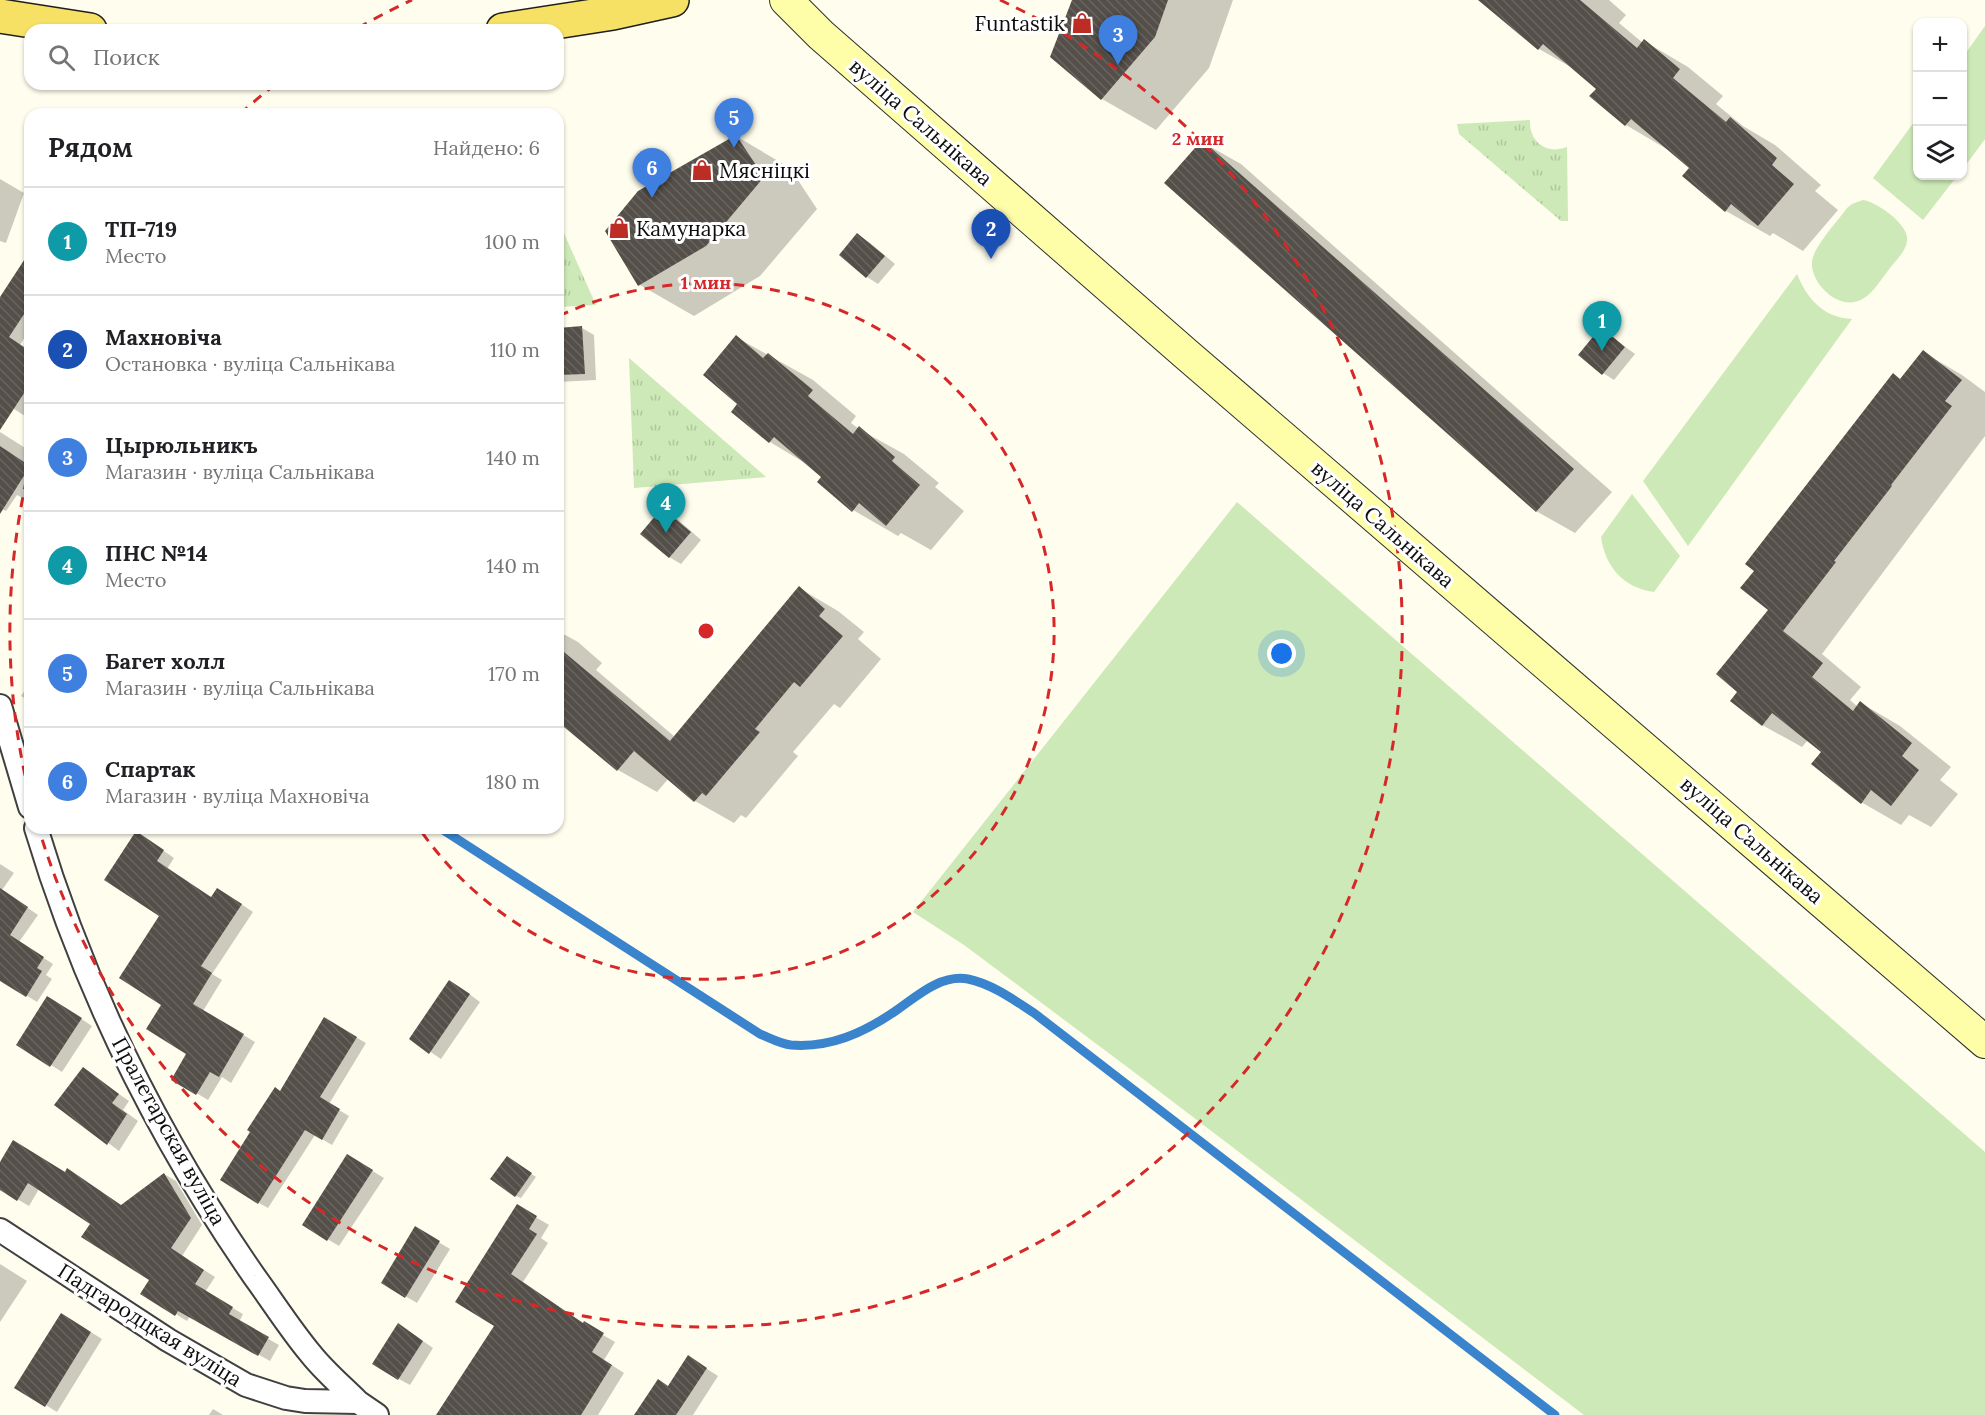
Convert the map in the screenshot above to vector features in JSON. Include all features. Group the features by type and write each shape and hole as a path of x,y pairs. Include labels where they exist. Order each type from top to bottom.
{"main road":[{"path":"541,24 672,0"},
{"path":"0,16 51,24"}],"street":[{"name":"вуліца Сальнікава","path":"786,0 821,35 1186,354 1985,1042"},
{"path":"0,706 24,787"},
{"name":"Пралетарская вуліца","path":"38,834 66,917 102,1007 185,1167 226,1235 293,1330 312,1355 358,1402"},
{"name":"Падгародцкая вуліца","path":"0,1230 168,1340 246,1385 286,1398 305,1401 358,1402"},
{"path":"358,1402 377,1415"}],"green space":[{"path":"1985,26 1985,139 1967,164 1967,72 1967,51"},
{"path":"1530,120 1532,135 1540,145 1552,149 1567,147 1568,221 1561,221 1459,134 1457,124"},
{"path":"1913,123 1913,180 1954,180 1923,220 1873,178"},
{"path":"1863,200 1891,215 1903,228 1907,241 1900,255 1866,297 1853,302 1845,302 1827,293 1818,282 1812,268 1813,256 1847,208"},
{"path":"564,233 596,305 564,307"},
{"path":"1797,274 1811,299 1818,306 1833,315 1852,319 1688,546 1643,481"},
{"path":"629,358 766,477 634,488"},
{"path":"1632,494 1680,556 1654,592 1643,590 1625,581 1612,567 1603,548 1601,537"},
{"path":"1237,502 1985,1152 1985,1415 1584,1415 1130,1069 964,945 913,912"}],"building":[{"path":"1072,0 1168,0 1155,37 1101,100 1050,57"},
{"path":"1478,0 1580,0 1637,48 1644,39 1680,69 1673,78 1726,122 1730,117 1777,158 1772,165 1794,184 1758,226 1731,204 1725,212 1682,176 1689,168 1631,119 1625,126 1589,96 1596,89 1543,44 1538,50"},
{"path":"736,135 764,177 706,246 638,286 605,231 638,191"},
{"path":"1202,140 1574,469 1536,512 1164,183"},
{"path":"857,233 885,256 866,278 839,255"},
{"path":"24,260 24,314 9,337 24,347 24,393 0,430 0,297"},
{"path":"582,326 585,374 564,375 564,328"},
{"path":"1601,327 1625,347 1602,375 1578,355"},
{"path":"736,335 763,358 768,353 813,390 808,396 853,434 859,426 895,457 892,461 920,485 886,526 859,503 852,512 817,482 821,477 774,437 769,443 731,412 737,404 703,375"},
{"path":"1923,350 1962,380 1945,401 1952,406 1783,631 1823,663 1812,677 1853,711 1860,701 1912,743 1902,756 1919,770 1891,806 1871,790 1861,804 1811,764 1821,752 1772,713 1762,726 1730,701 1737,692 1716,674 1768,610 1740,588 1754,571 1745,564 1893,373 1900,379"},
{"path":"0,446 24,462 24,476 0,514"},
{"path":"662,508 691,532 669,558 640,534"},
{"path":"799,586 825,609 819,616 843,636 800,687 794,682 755,729 760,732 706,796 702,793 694,802 634,751 617,771 564,727 564,652 670,741"},
{"path":"134,834 140,834 164,850 157,861 211,897 217,888 242,904 201,966 212,973 193,1004 244,1034 219,1077 210,1072 196,1095 171,1080 186,1054 146,1029 161,1005 119,978 159,916 104,880"},
{"path":"0,888 28,907 10,935 44,957 37,968 42,971 26,997 0,981"},
{"path":"449,980 470,994 429,1054 409,1039"},
{"path":"47,996 82,1018 50,1067 16,1045"},
{"path":"324,1017 357,1037 320,1097 340,1109 322,1140 305,1130 258,1204 220,1180 250,1132 247,1130 275,1087 280,1091"},
{"path":"83,1067 119,1094 112,1103 127,1114 107,1145 54,1105"},
{"path":"13,1140 65,1172 67,1168 121,1205 164,1173 191,1218 171,1248 204,1270 195,1284 233,1307 229,1314 269,1337 258,1356 178,1311 175,1316 140,1294 149,1280 81,1237 90,1224 28,1183 17,1201 0,1190 0,1162"},
{"path":"347,1154 373,1170 327,1241 302,1225"},
{"path":"507,1156 532,1173 515,1197 490,1179"},
{"path":"517,1204 537,1216 529,1229 537,1234 511,1274 583,1323 584,1321 604,1333 592,1352 612,1365 581,1415 436,1415 494,1326 455,1302"},
{"path":"415,1226 440,1241 405,1298 381,1283"},
{"path":"61,1313 91,1332 45,1407 14,1388"},
{"path":"398,1323 423,1341 398,1380 372,1364"},
{"path":"688,1355 707,1368 676,1415 634,1415 658,1379 668,1386"}],"waterway":[{"path":"449,834 760,1034 783,1043 819,1044 846,1038 894,1012 929,988 948,980 968,979 994,989 1034,1013 1555,1415"}],"place":[{"name":"Funtastik","path":"1082,23"},
{"name":"Цырюльникъ","path":"1118,65"},
{"name":"Багет холл","path":"734,148"},
{"name":"Мясніцкі","path":"702,170"},
{"name":"Спартак","path":"652,198"},
{"name":"Камунарка","path":"619,228"},
{"name":"Махновіча","path":"991,259"},
{"name":"ТП-719","path":"1602,351"},
{"name":"ПНС №14","path":"666,533"}]}
